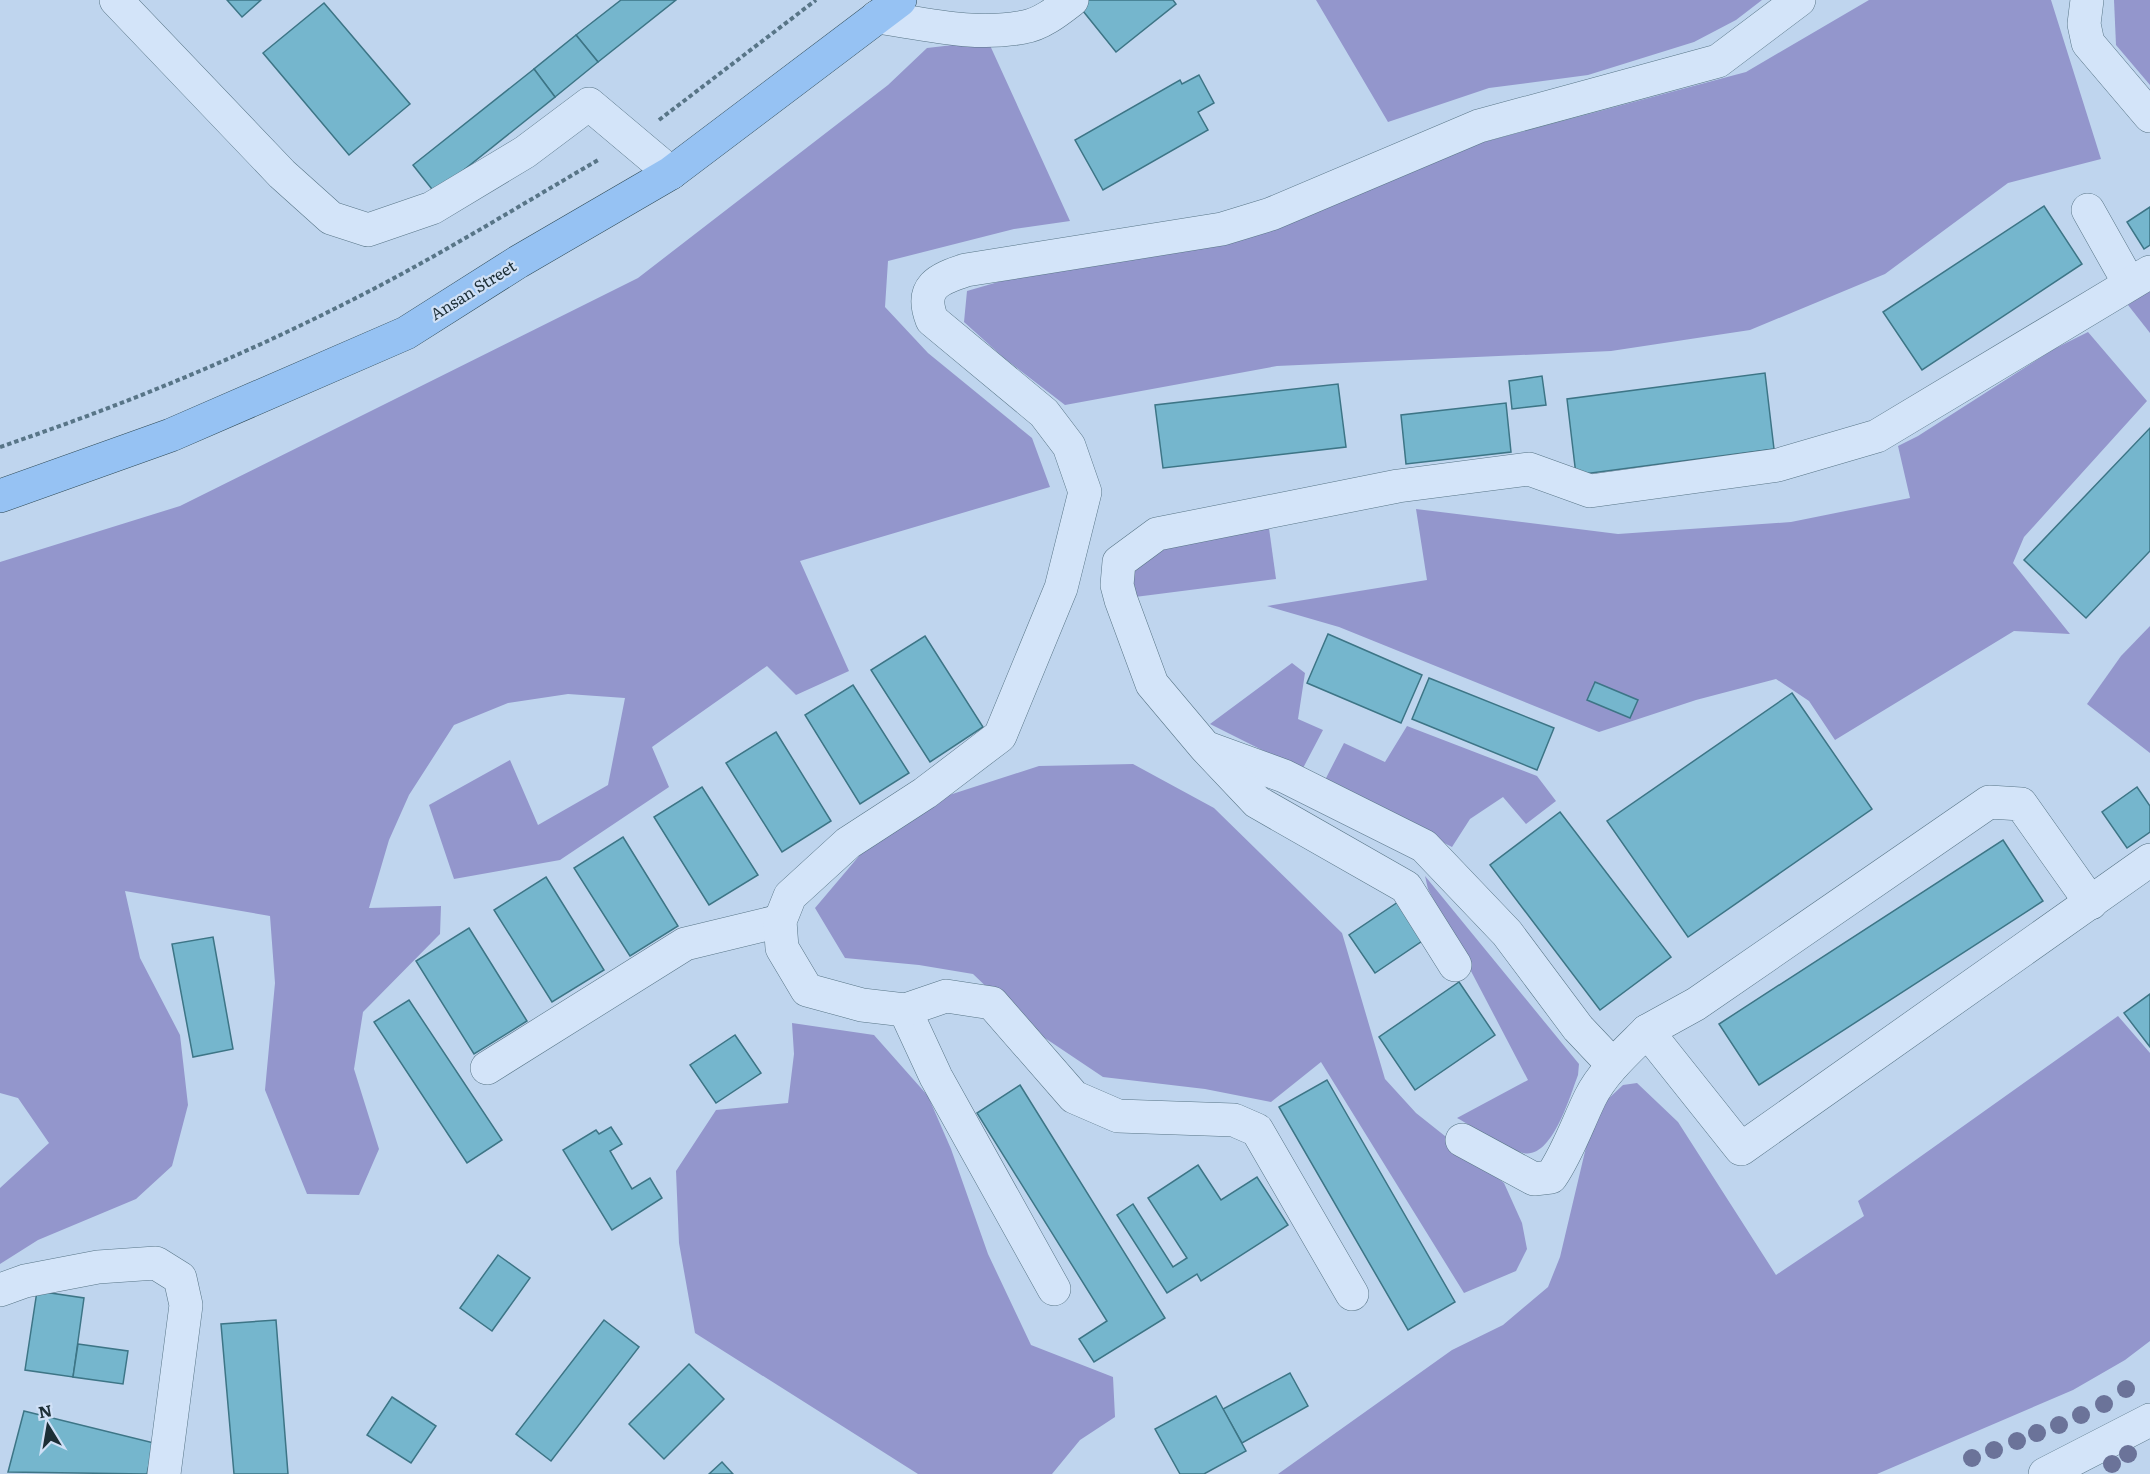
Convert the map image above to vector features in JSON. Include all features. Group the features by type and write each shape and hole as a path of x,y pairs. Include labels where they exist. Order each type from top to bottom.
{"main road":[{"name":"Ansan Street","path":"0,496 171,435 406,333 518,262 671,173 888,9"}],"street":[{"path":"116,0 282,174 331,218 368,230 432,208 525,152 589,104 671,173"},
{"path":"888,9 979,31 1026,27 1053,14 1072,0"},
{"path":"1352,1294 1257,1130 1234,1120 1118,1116 1074,1097 992,1003 946,996 905,1010 862,1005 807,990 782,948 780,921 790,896 848,843 926,793 1000,736 1061,588 1085,492 1069,446 1044,413 932,320 926,304 929,292 940,279 966,270 1222,229 1271,214 1479,126 1718,61 1799,0"},
{"path":"2086,0 2084,24 2088,43 2150,116"},
{"path":"1455,965 1406,887 1257,802 1205,747 1152,684 1117,585 1119,562 1157,534 1398,486 1529,469 1590,491 1778,465 1877,436 2139,278 2088,210"},
{"path":"1205,747 1284,776 1424,846 1507,933 1578,1028 1613,1065"},
{"path":"1462,1140 1534,1179 1551,1177 1567,1153 1591,1096 1613,1065 1647,1030 1696,1004 1989,802 2021,804 2091,903"},
{"path":"1647,1030 1741,1149 2150,860"},
{"path":"487,1068 685,944 780,921"},
{"path":"905,1010 936,1077 1054,1289"},
{"path":"0,1290 25,1281 98,1267 156,1263 180,1278 186,1305 164,1474"},
{"path":"2045,1474 2150,1420"}],"shaded area":[{"path":"1316,0 1762,0 1736,20 1694,42 1588,75 1489,88 1388,122"},
{"path":"1869,0 2051,0 2101,159 2008,183 1885,274 1750,330 1611,351 1277,366 1065,405 1004,358 964,322 967,291 1458,149 1746,72"},
{"path":"2114,0 2150,0 2150,85 2116,45"},
{"path":"988,41 1070,221 1014,229 888,261 885,307 928,353 1032,438 1050,487 800,561 849,671 796,695 767,666 652,747 669,787 560,860 454,879 429,805 510,760 538,825 608,785 625,698 568,694 508,703 454,725 409,795 389,840 369,908 441,906 440,934 363,1012 354,1069 379,1149 359,1195 307,1194 265,1090 275,983 270,916 125,891 140,958 180,1035 188,1105 172,1166 136,1199 38,1240 0,1264 0,1188 49,1143 18,1098 0,1093 0,562 180,506 638,278 888,85 927,48"},
{"path":"2150,290 2150,333 2128,305"},
{"path":"2088,332 2147,401 2024,537 2013,563 2070,634 2014,631 1835,740 1809,701 1776,679 1696,700 1599,732 1339,627 1267,606 1427,580 1416,509 1618,534 1791,522 1910,498 1898,446 1918,436 2054,349"},
{"path":"1268,521 1276,579 1135,597 1133,570 1158,550"},
{"path":"2150,626 2150,753 2087,704 2121,656"},
{"path":"1292,663 1305,673 1298,719 1323,730 1302,770 1210,724"},
{"path":"1407,726 1537,776 1556,801 1526,824 1503,797 1470,819 1452,847 1324,782 1344,743 1385,762"},
{"path":"1133,764 1214,808 1342,933 1385,1079 1416,1113 1504,1183 1522,1223 1527,1249 1516,1271 1464,1293 1321,1062 1271,1102 1205,1089 1103,1077 1030,1028 973,974 919,965 845,958 815,908 876,836 940,798 1039,766"},
{"path":"1425,876 1579,1064 1578,1075 1565,1111 1551,1137 1543,1147 1533,1153 1523,1153 1508,1147 1457,1118 1528,1080 1428,889"},
{"path":"2118,1016 2150,1053 2150,1341 2125,1360 2073,1390 1877,1474 1278,1474 1452,1350 1503,1325 1548,1287 1560,1257 1587,1143 1607,1100 1623,1085 1637,1083 1678,1122 1776,1275 1864,1216 1858,1201"},
{"path":"792,1023 874,1035 928,1096 951,1149 988,1254 1031,1345 1113,1377 1115,1417 1080,1440 1052,1474 918,1474 695,1333 679,1243 676,1171 716,1110 788,1103 794,1054"}],"building":[{"path":"227,0 261,0 242,17"},
{"path":"621,0 676,0 598,62 576,35"},
{"path":"1086,0 1173,0 1176,4 1116,52 1079,6"},
{"path":"324,3 410,104 349,155 263,53"},
{"path":"576,35 598,62 555,97 534,69"},
{"path":"534,69 555,97 435,193 413,165"},
{"path":"1199,75 1214,103 1198,112 1208,130 1103,190 1075,140 1180,80 1182,84"},
{"path":"2044,206 2082,264 1922,370 1883,312"},
{"path":"2150,207 2150,245 2144,249 2127,222"},
{"path":"1765,373 1774,449 1576,475 1567,399"},
{"path":"1542,376 1546,405 1512,409 1509,381"},
{"path":"1338,384 1346,447 1163,468 1155,405"},
{"path":"1506,403 1511,452 1406,464 1401,415"},
{"path":"2150,428 2150,551 2086,618 2024,560"},
{"path":"1328,634 1422,675 1401,723 1307,683"},
{"path":"925,636 983,727 930,762 871,670"},
{"path":"1429,678 1554,728 1537,770 1412,719"},
{"path":"1595,682 1638,700 1630,718 1587,700"},
{"path":"853,685 909,773 860,804 805,715"},
{"path":"1792,693 1872,809 1688,937 1607,821"},
{"path":"776,732 831,821 782,852 726,763"},
{"path":"702,787 758,875 709,905 654,817"},
{"path":"2137,787 2150,806 2150,832 2127,848 2102,812"},
{"path":"1560,812 1671,957 1600,1010 1490,865"},
{"path":"623,837 678,926 630,956 574,868"},
{"path":"2003,840 2043,901 1759,1085 1719,1024"},
{"path":"546,877 604,970 552,1002 494,910"},
{"path":"1404,898 1431,935 1375,973 1349,935"},
{"path":"469,928 527,1021 474,1054 416,961"},
{"path":"213,937 233,1049 193,1057 172,944"},
{"path":"1459,982 1495,1035 1415,1090 1379,1037"},
{"path":"2150,994 2150,1047 2124,1013"},
{"path":"409,1000 502,1140 467,1163 374,1022"},
{"path":"735,1035 761,1073 716,1103 690,1065"},
{"path":"1327,1080 1455,1302 1408,1330 1279,1107"},
{"path":"1020,1085 1165,1318 1094,1362 1079,1339 1107,1321 977,1113"},
{"path":"611,1127 622,1144 610,1151 632,1189 650,1178 662,1198 612,1230 563,1150 596,1130 599,1134"},
{"path":"1198,1165 1221,1200 1257,1177 1288,1225 1201,1281 1197,1274 1167,1293 1117,1215 1133,1204 1173,1267 1187,1258 1148,1198"},
{"path":"498,1255 530,1278 492,1331 460,1308"},
{"path":"37,1291 84,1298 73,1377 25,1370"},
{"path":"276,1320 288,1474 234,1474 221,1324"},
{"path":"604,1320 639,1347 551,1461 516,1434"},
{"path":"78,1344 128,1351 123,1384 73,1377"},
{"path":"689,1364 724,1399 664,1459 629,1424"},
{"path":"1290,1373 1308,1406 1242,1443 1223,1409"},
{"path":"1216,1396 1246,1451 1204,1474 1180,1474 1155,1429"},
{"path":"392,1397 436,1426 411,1463 367,1435"},
{"path":"24,1411 154,1443 147,1474 8,1472"},
{"path":"722,1462 733,1474 709,1474"}]}
